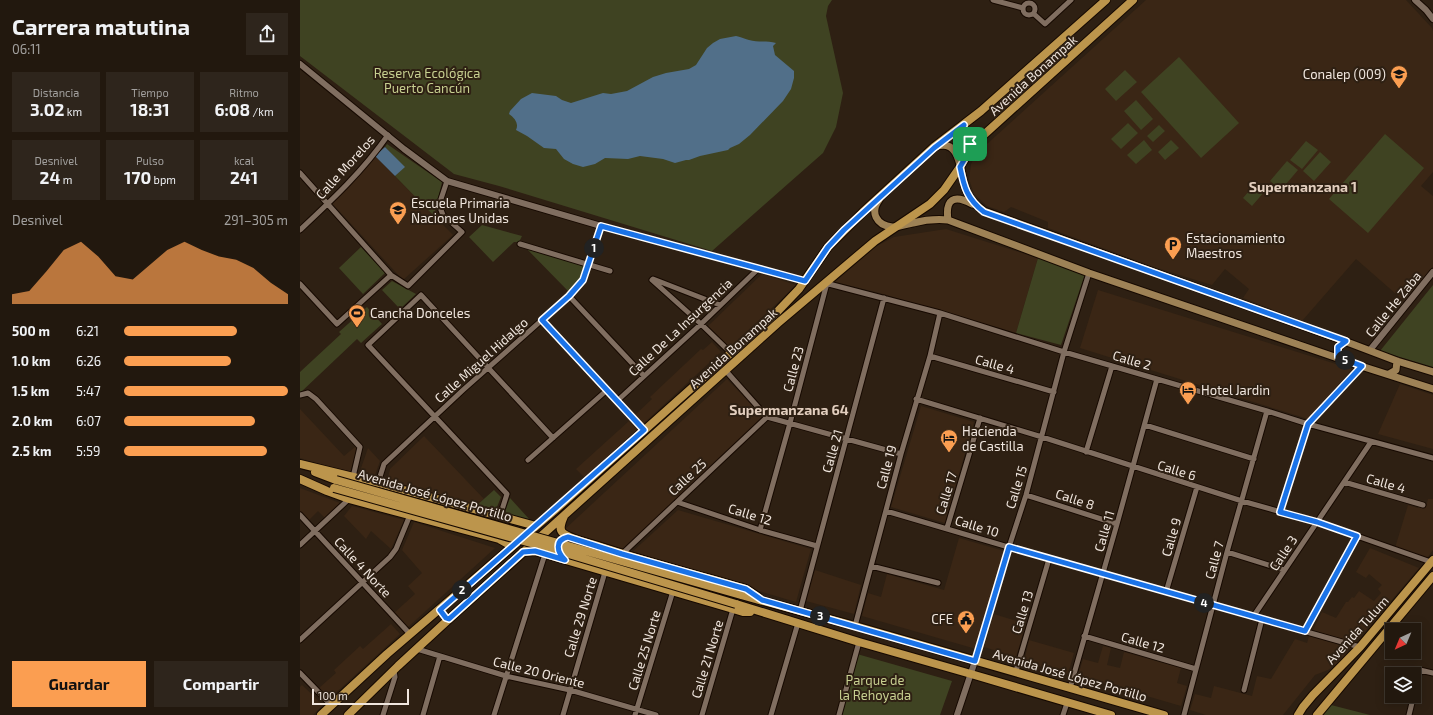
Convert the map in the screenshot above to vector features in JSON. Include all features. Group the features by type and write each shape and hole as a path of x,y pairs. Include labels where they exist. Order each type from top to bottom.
{"main road":[{"name":"Avenida Bonampak","path":"321,715 410,634 440,610 536,526 731,353 788,301 805,281 828,247 863,212 934,148 964,125 1106,0"},
{"name":"Avenida Bonampak","path":"348,715 417,648 778,323 875,241 930,204 944,190 977,141 1133,0"},
{"path":"964,125 960,133 963,140 970,144 977,141"},
{"path":"934,148 942,146 952,149 956,155 965,188 970,198 984,212 1346,341 1397,361 1433,372"},
{"path":"883,195 875,206 875,216 882,224 896,227 915,222 938,219 948,220 1089,273 1433,389"},
{"path":"948,220 948,206 956,198 964,199 976,205"},
{"path":"1338,357 1338,347 1346,341"},
{"path":"1389,374 1396,370 1397,361"},
{"path":"300,465 378,483 536,526"},
{"name":"Avenida José López Portillo","path":"300,465 335,484 545,547 734,607 758,611 1111,715"},
{"path":"300,478 327,491 349,499 490,536 508,544 510,548"},
{"name":"Avenida José López Portillo","path":"300,478 335,484 762,600 975,661 1016,671 1164,715"},
{"path":"565,515 561,522 561,528 563,533 572,538 622,554 746,589 762,600"},
{"path":"490,536 494,536 501,529 502,524 499,516"},
{"path":"565,560 559,553 558,546 565,538 572,538"},
{"path":"523,552 535,551 605,572 734,607"},
{"name":"Avenida Tulum","path":"1298,715 1302,707 1313,695 1360,648 1432,561"},
{"name":"Avenida Tulum","path":"1318,715 1433,576"},
{"path":"440,610 446,618 449,619"},
{"path":"1313,695 1317,702 1326,704"},
{"path":"1292,715 1302,707"}],"street":[{"path":"993,0 1023,8"},
{"path":"1034,14 1045,24 1071,0"},
{"path":"1415,0 1426,10 1433,20"},
{"path":"1023,8 1027,3 1031,3 1036,8 1034,14"},
{"path":"1023,8 1027,15 1034,14"},
{"path":"300,64 404,149 447,180 601,226 805,281"},
{"name":"Calle Morelos","path":"300,230 355,177 388,135"},
{"path":"300,173 391,275 408,286 462,232 443,215 439,205 447,180"},
{"name":"Calle Miguel Hidalgo","path":"378,483 384,464 569,296 583,280 601,226"},
{"path":"520,244 610,271"},
{"name":"Calle De La Insurgencia","path":"617,401 701,324 759,268"},
{"name":"Calle He Zaba","path":"1370,350 1433,272"},
{"name":"Calle 15","path":"975,661 1026,495 1064,352 1089,273"},
{"path":"300,284 337,324 391,275"},
{"path":"720,305 653,279 652,280 731,353"},
{"name":"Calle 2","path":"826,283 940,313 1064,352 1308,424 1433,458"},
{"name":"Calle 23","path":"760,530 790,423 826,283"},
{"path":"499,516 506,494 368,345 421,295 553,438"},
{"path":"569,296 644,376"},
{"name":"Calle 21","path":"800,611 884,298"},
{"name":"Calle 19","path":"855,626 916,399 930,356 940,313"},
{"path":"542,320 644,430"},
{"name":"Calle 4","path":"930,356 1054,392"},
{"path":"1086,452 1112,366"},
{"path":"1280,512 1308,424 1362,366"},
{"path":"726,371 767,417 901,454"},
{"name":"Calle 11","path":"1070,688 1157,379"},
{"path":"528,460 607,390"},
{"path":"300,395 308,393 316,399 360,448 353,477"},
{"name":"Calle 6","path":"916,399 1042,437 1133,468 1317,522 1432,561"},
{"name":"Calle 7","path":"1184,715 1227,552 1267,411"},
{"name":"Calle 25","path":"622,554 767,417"},
{"name":"Calle 17","path":"947,528 980,418"},
{"path":"1145,425 1254,459"},
{"name":"Calle 3","path":"1253,617 1371,442"},
{"name":"Calle 4","path":"1344,482 1422,505"},
{"name":"Calle 9","path":"1166,592 1197,487"},
{"name":"Calle 8","path":"1026,495 1117,524"},
{"path":"300,545 349,499"},
{"name":"Calle 12","path":"676,502 760,530 817,546"},
{"name":"Calle 10","path":"886,511 1360,648"},
{"name":"Calle 4 Norte","path":"300,515 410,634"},
{"path":"300,640 390,557 396,549 410,515"},
{"path":"1305,631 1357,536"},
{"path":"1227,552 1284,570"},
{"path":"494,715 544,554"},
{"name":"Calle 13","path":"1016,671 1049,559"},
{"path":"871,566 938,583"},
{"name":"Calle 29 Norte","path":"563,715 605,572"},
{"name":"Calle 25 Norte","path":"636,712 673,591"},
{"name":"Calle 21 Norte","path":"702,715 734,607"},
{"path":"1244,690 1262,619"},
{"path":"771,715 798,623"},
{"name":"Calle 12","path":"1084,636 1196,669"},
{"path":"839,715 859,642"},
{"name":"Calle 20 Oriente","path":"417,648 506,676 570,690 636,712 656,715"},
{"path":"423,715 440,656"},
{"path":"957,715 975,661"},
{"path":"383,715 395,677 394,670"},
{"path":"1409,715 1420,670 1433,674"},
{"path":"300,673 331,705"},
{"path":"1063,715 1067,703"}],"shaded area":[{"path":"1146,0 1406,0 1432,28 1433,172 1421,186 1433,196 1433,267 1404,301 1356,259 1302,321 1243,298 1249,289 1225,269 1212,285 1157,268 1048,228 1048,222 1011,207 1004,212 987,206 974,194 969,179 971,164 977,153"},
{"name":"Escuela Primaria Naciones Unidas","path":"375,156 453,235 403,280 329,200"},
{"path":"946,229 1038,258 1016,333 879,293 835,282 875,247 894,237"},
{"path":"762,274 796,285 729,349 708,326"},
{"path":"1098,290 1352,369 1308,419 1080,348"},
{"path":"712,342 721,352 643,424 635,415 652,399 650,397 701,349 703,350"},
{"path":"727,379 763,417 621,552 564,530"},
{"path":"1400,384 1433,395 1433,449 1378,434"},
{"path":"921,406 974,422 945,523 891,507"},
{"path":"300,409 344,456 355,447 357,449 350,473 300,458"},
{"path":"629,421 637,430 585,478 576,469"},
{"path":"424,436 484,499 476,506 387,481 390,469"},
{"path":"368,448 380,461 374,478 359,474"},
{"path":"300,488 340,503 325,518 318,511 308,521 300,513"},
{"path":"1428,499 1433,499 1433,550 1427,558 1395,548 1408,505 1418,508 1420,505 1426,507"},
{"path":"352,506 404,520 391,549 371,531 366,539 344,516"},
{"path":"678,510 811,549 796,602 631,553"},
{"path":"414,522 495,548 407,628 394,613 415,594 408,586 422,573 402,550"},
{"path":"959,538 1004,551 976,649 862,616 868,593 881,597 887,574 944,590"},
{"path":"1370,548 1419,568 1355,643 1313,630 1322,612 1336,618 1346,602 1348,602 1352,597 1354,598 1359,591 1374,601 1381,593 1378,589 1382,585 1369,574 1366,578 1356,572"},
{"path":"815,570 861,585 854,614 806,601"},
{"path":"994,614 1026,624 1016,657 984,647"},
{"path":"391,624 400,634 329,699 319,688 336,673 334,670 360,646 363,649"},
{"path":"1309,636 1350,648 1343,659 1328,670 1315,675 1283,715 1206,715 1190,710 1195,694 1211,698 1214,686 1252,696 1257,676 1271,679 1295,639 1307,643"},
{"path":"1029,640 1074,653 1068,674 1024,662"},
{"path":"1103,646 1111,648 1107,665 1120,668 1124,652 1181,668 1177,683 1187,686 1181,706 1078,676 1083,659 1098,663"},
{"path":"302,685 323,705 313,715 300,715 300,687"}],"green space":[{"name":"Reserva Ecológica Puerto Cancún","path":"300,0 832,0 828,6 826,16 843,93 836,127 823,153 712,251 499,186 454,174 300,56"},
{"path":"1179,57 1239,123 1201,158 1141,92"},
{"path":"1125,70 1137,82 1116,101 1105,89"},
{"path":"1136,100 1153,119 1141,130 1124,111"},
{"path":"1128,123 1138,133 1121,149 1111,139"},
{"path":"1159,125 1165,131 1153,142 1147,136"},
{"path":"1385,134 1424,168 1368,233 1329,199"},
{"path":"1144,140 1152,150 1136,164 1127,155"},
{"path":"1171,140 1179,148 1165,160 1158,152"},
{"path":"1306,141 1318,150 1302,169 1290,160"},
{"path":"387,144 442,182 434,216 395,176 404,167 385,147"},
{"path":"1320,152 1331,162 1314,181 1303,171"},
{"path":"1287,161 1298,170 1281,190 1270,181"},
{"path":"1256,183 1265,191 1252,206 1243,198"},
{"path":"482,225 522,236 519,242 514,242 493,262 469,237"},
{"path":"524,246 584,266 579,279 568,291"},
{"path":"361,247 385,273 363,294 339,268"},
{"path":"1038,258 1085,274 1061,345 1016,333"},
{"path":"392,281 416,294 400,309 382,290"},
{"path":"1433,285 1433,367 1380,351"},
{"path":"367,307 382,324 361,343 357,339 300,393 300,372 341,334 339,332"},
{"path":"494,490 501,497 495,512 476,506"},
{"path":"510,498 530,520 504,514"},
{"name":"Parque de la Rehoyada","path":"857,654 952,681 940,715 837,715"},
{"path":"1331,705 1370,715 1323,715"}],"water":[{"path":"736,36 752,41 776,43 773,46 775,55 794,71 794,78 791,89 783,101 750,135 739,144 728,150 675,163 663,159 640,156 628,159 605,158 595,164 583,167 564,159 556,149 544,148 516,130 516,121 509,114 521,99 532,93 556,96 571,103 603,93 611,94 627,91 653,77 689,69 696,65 707,48 713,43 720,39"},
{"path":"385,147 405,167 395,176 375,156"}],"place":[{"name":"Conalep (009)","path":"1399,89"},
{"name":"Escuela Primaria Naciones Unidas","path":"398,225"},
{"name":"Estacionamiento Maestros","path":"1173,260"},
{"name":"Cancha Donceles","path":"357,328"},
{"name":"Hotel Jardin","path":"1188,405"},
{"name":"Hacienda de Castilla","path":"949,453"},
{"name":"CFE","path":"966,634"}],"district":[{"name":"Supermanzana 1","path":"1303,186"},
{"name":"Supermanzana 64","path":"789,409"}],"route":[{"path":"964,125 960,133 963,140 970,144 977,141 960,167 965,188 970,198 984,212 1346,341 1338,347 1338,357 1362,366 1308,424 1280,512 1317,522 1357,536 1305,631 1009,547 975,661 762,600 746,589 568,537 559,542 558,546 559,553 565,560 535,551 523,552 449,619 443,615 440,610 644,430 542,320 569,296 583,280 601,226 805,281 816,262 828,247 863,212 934,148 964,125"}]}
